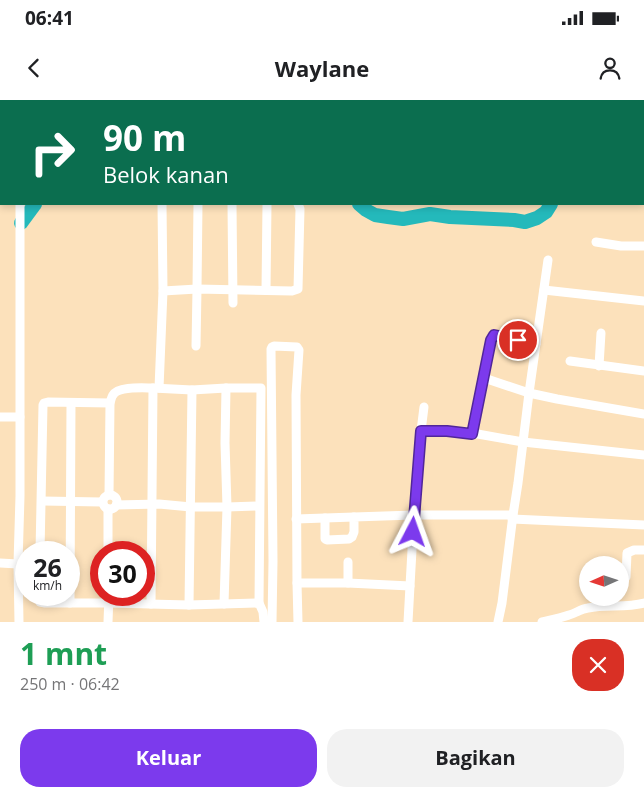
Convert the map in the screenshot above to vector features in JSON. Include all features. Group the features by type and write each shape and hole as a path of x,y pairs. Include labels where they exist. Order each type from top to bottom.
{"street":[{"path":"19,541 20,205"},
{"path":"153,541 157,386 163,291 162,205"},
{"path":"196,346 198,205"},
{"path":"232,205 233,303"},
{"path":"266,290 267,205"},
{"path":"163,291 197,289 297,290 299,288 300,210 298,205"},
{"path":"596,242 621,246 644,246"},
{"path":"498,622 548,260"},
{"path":"544,290 644,301"},
{"path":"599,366 601,333"},
{"path":"472,434 491,340 494,335 536,344"},
{"path":"272,622 271,348 274,346 294,347 299,350 296,395 298,622"},
{"path":"570,361 644,371"},
{"path":"484,378 529,393 644,414"},
{"path":"108,541 110,404 114,393 121,389 157,386 192,390 261,388 259,603 263,612 264,622"},
{"path":"224,604 227,507 226,388"},
{"path":"189,605 192,390"},
{"path":"40,541 44,403 110,404"},
{"path":"71,403 71,541"},
{"path":"408,622 414,515 424,406"},
{"path":"0,417 20,417"},
{"path":"421,431 447,431 523,442 644,455"},
{"path":"42,501 155,503 191,507 260,506"},
{"path":"296,519 414,515 513,517 644,526"},
{"path":"325,518 325,539 327,540 349,539 352,537 354,518"},
{"path":"627,556 627,553 634,550 644,550"},
{"path":"348,562 348,583"},
{"path":"0,563 15,564"},
{"path":"297,583 410,586"},
{"path":"155,604 259,603"},
{"path":"542,622 599,606 644,603"},
{"path":"19,606 19,622"},
{"path":"108,606 108,622"}],"waterway":[{"path":"21,223 34,205"},
{"path":"360,205 375,215 403,219 430,214 525,222 537,218 546,212 550,205"}],"route":[{"path":"413,532 421,431 447,431 472,434 491,340 494,335 518,340"}]}
